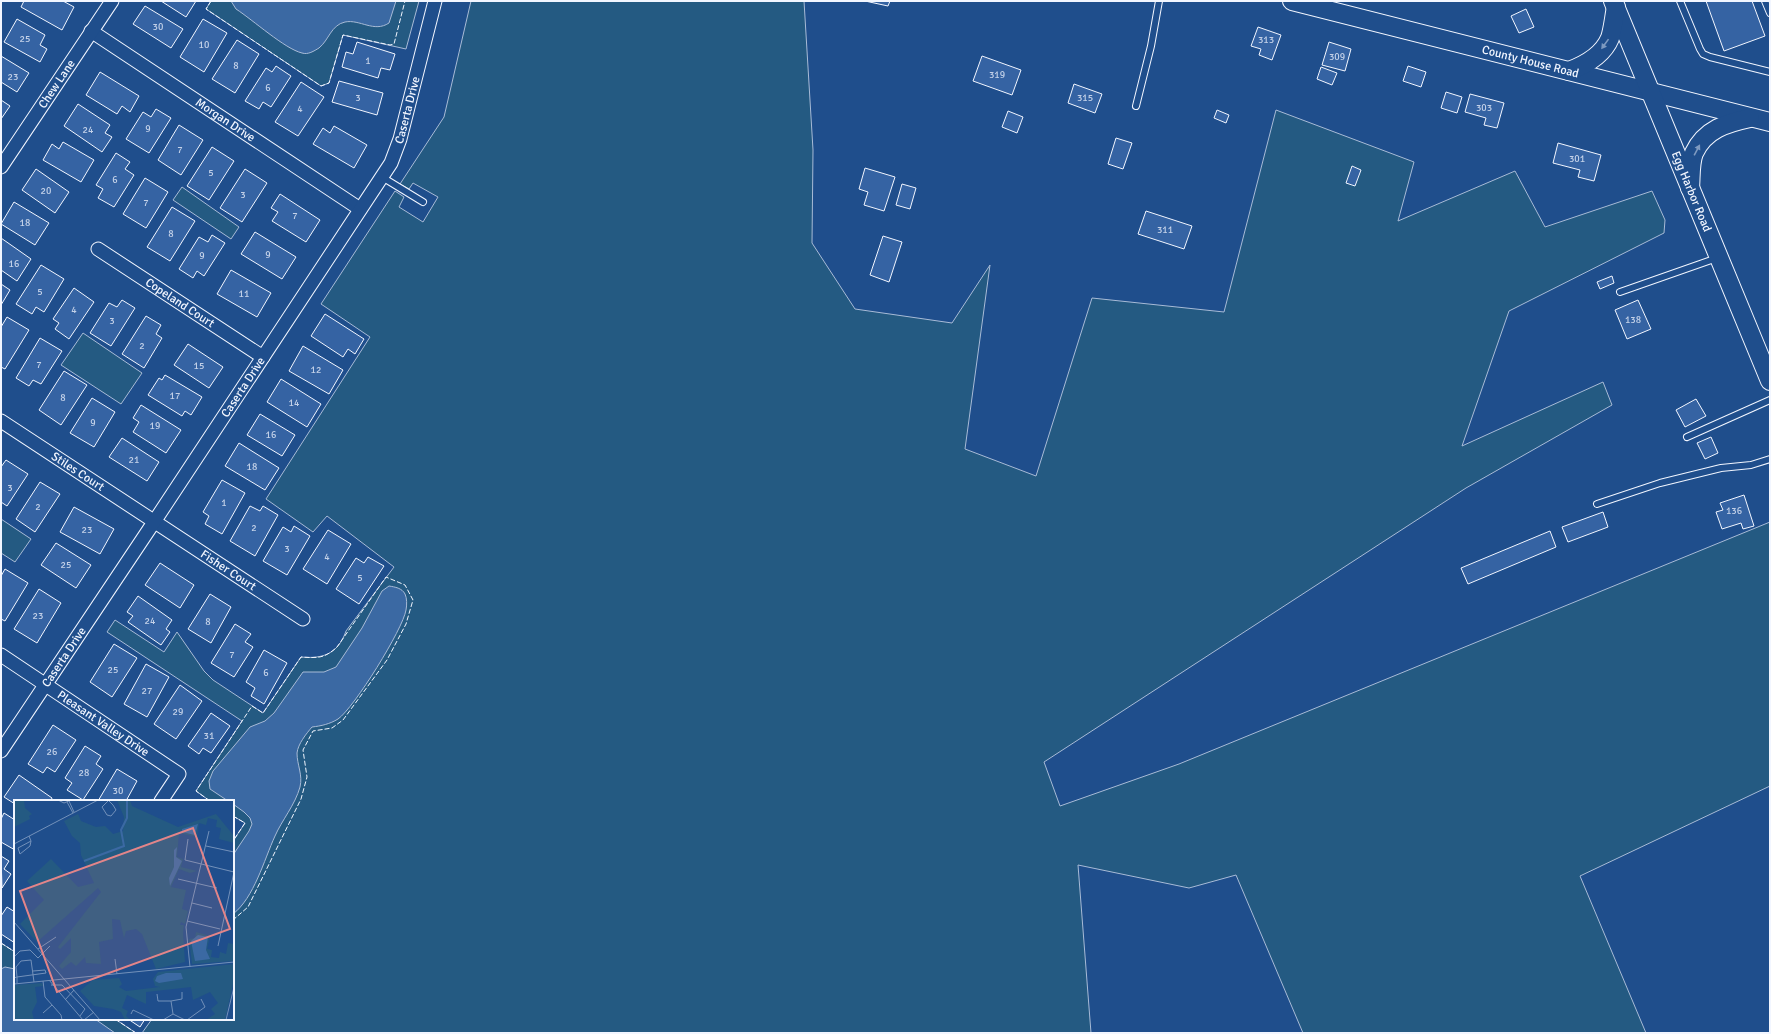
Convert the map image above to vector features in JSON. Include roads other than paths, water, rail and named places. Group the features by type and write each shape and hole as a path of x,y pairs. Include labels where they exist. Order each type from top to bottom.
{"main road":[{"name":"County House Road","path":"1292,1 1649,90 1770,122"},
{"path":"1570,71 1585,65 1597,55 1609,39 1615,4"},
{"name":"Egg Harbor Road","path":"1615,4 1718,258 1760,350 1770,381"},
{"path":"1690,188 1694,154 1703,139 1726,123 1752,117"}],"street":[{"name":"Chew Lane","path":"1,167 112,1"},
{"name":"Caserta Drive","path":"1,751 391,163 397,148 435,1"},
{"name":"Morgan Drive","path":"91,32 360,209"},
{"name":"Copeland Court","path":"98,249 263,358"},
{"name":"Stiles Court","path":"1,421 154,522"},
{"name":"Fisher Court","path":"154,522 303,619"},
{"name":"Pleasant Valley Drive","path":"1,655 179,774 162,800"}],"lane":[{"path":"1136,106 1151,46 1159,1"},
{"path":"1680,1 1700,49 1704,54 1710,57 1770,72"},
{"path":"1765,1 1770,13"},
{"path":"382,177 423,202"},
{"path":"1620,292 1718,258"},
{"path":"1687,437 1770,400"},
{"path":"1597,504 1660,483 1721,468 1751,465 1770,459"}]}
